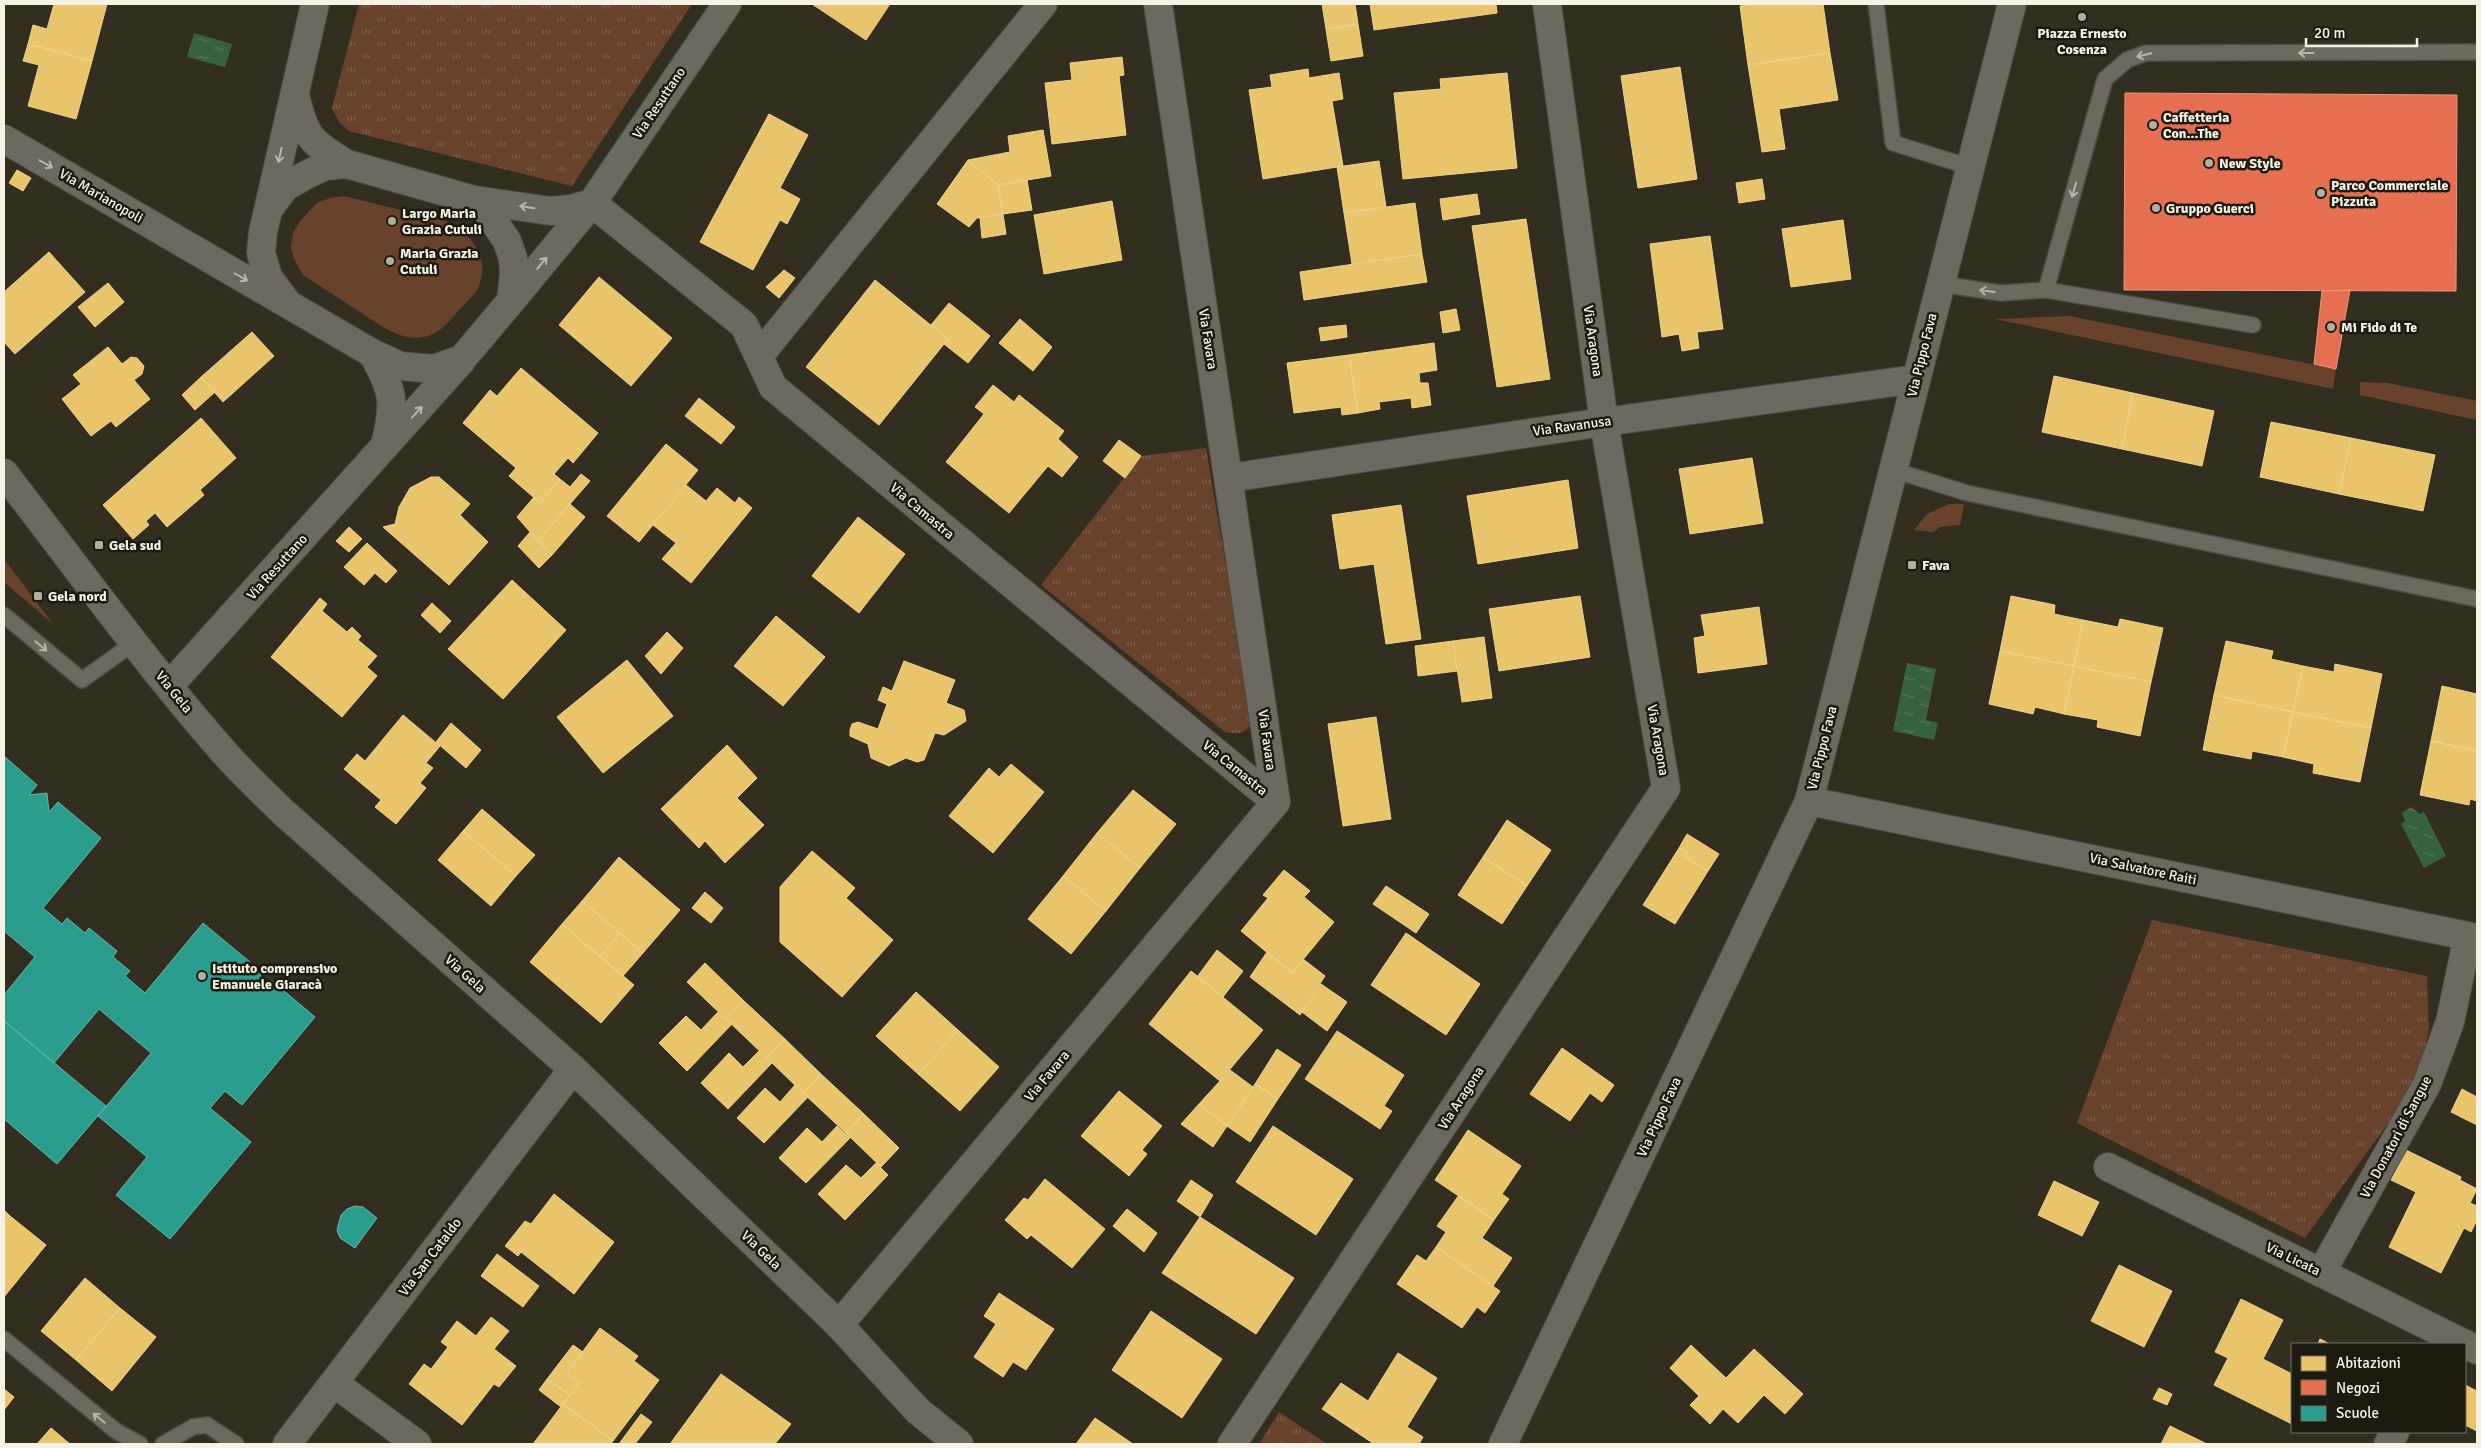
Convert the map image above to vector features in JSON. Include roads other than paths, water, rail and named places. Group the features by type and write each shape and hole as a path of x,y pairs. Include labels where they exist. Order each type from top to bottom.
{"street":[{"path":"288,304 268,277 261,253 263,232 315,4"},
{"name":"Via Resuttano","path":"168,686 384,448 511,301 592,202 727,4"},
{"path":"759,356 1043,4"},
{"name":"Via Favara","path":"839,1325 1276,802 1158,4"},
{"name":"Via Aragona","path":"1232,1444 1666,788 1604,422 1548,4"},
{"name":"Via Pippo Fava","path":"1503,1444 1809,801 1970,167 2007,7"},
{"path":"294,90 301,122 307,133 324,150 347,164 474,200 550,211 592,202"},
{"name":"Via Marianopoli","path":"4,139 372,354 400,366 434,369 462,359"},
{"path":"268,210 285,187 325,166 347,164"},
{"path":"474,200 487,211 507,241 513,258 514,272 511,301"},
{"name":"Via Camastra","path":"592,202 744,325 773,387 1276,802"},
{"path":"372,354 382,370 393,402 392,418 384,448"},
{"name":"Via Ravanusa","path":"1229,478 1604,422 1916,379"},
{"name":"Via Gela","path":"4,473 168,686 223,751 283,812 573,1070 839,1325 918,1411 958,1444"},
{"name":"Via Salvatore Raiti","path":"1809,801 2473,937"},
{"name":"Via Donatori di Sangue","path":"2321,1273 2427,1084 2450,1022 2473,937"},
{"name":"Via San Cataldo","path":"287,1444 573,1070"},
{"name":"Via Licata","path":"2108,1167 2321,1273 2440,1339 2453,1343"},
{"path":"334,1383 417,1444"},
{"path":"2388,1444 2394,1433"}],"lane":[{"path":"1876,4 1893,143 1970,167"},
{"path":"2046,290 2105,79 2127,60 2146,53 2477,52"},
{"path":"1940,284 2001,292 2046,290 2253,325"},
{"path":"1893,470 1967,493 2477,599"},
{"path":"4,615 82,680 135,642"},
{"path":"4,1339 116,1431 140,1444"},
{"path":"163,1444 193,1427 207,1426 221,1432 236,1444"}],"water":[{"path":"194,33 232,44 225,67 187,57"},
{"path":"1907,663 1936,669 1926,720 1938,723 1934,740 1893,731"},
{"path":"2411,807 2420,814 2424,812 2446,856 2424,868 2401,824 2405,821 2402,813"}],"place":[{"name":"Piazza Ernesto Cosenza","path":"2082,17"},
{"name":"Caffetteria Con...The","path":"2153,125"},
{"name":"New Style","path":"2209,163"},
{"name":"Parco Commerciale Pizzuta","path":"2321,193"},
{"name":"Gruppo Guerci","path":"2156,208"},
{"name":"Largo Maria Grazia Cutuli","path":"392,221"},
{"name":"Maria Grazia Cutuli","path":"390,261"},
{"name":"Mi Fido di Te","path":"2331,327"},
{"name":"Gela sud","path":"99,545"},
{"name":"Fava","path":"1912,565"},
{"name":"Gela nord","path":"38,596"},
{"name":"Istituto comprensivo Emanuele Giaracà","path":"202,976"}]}
